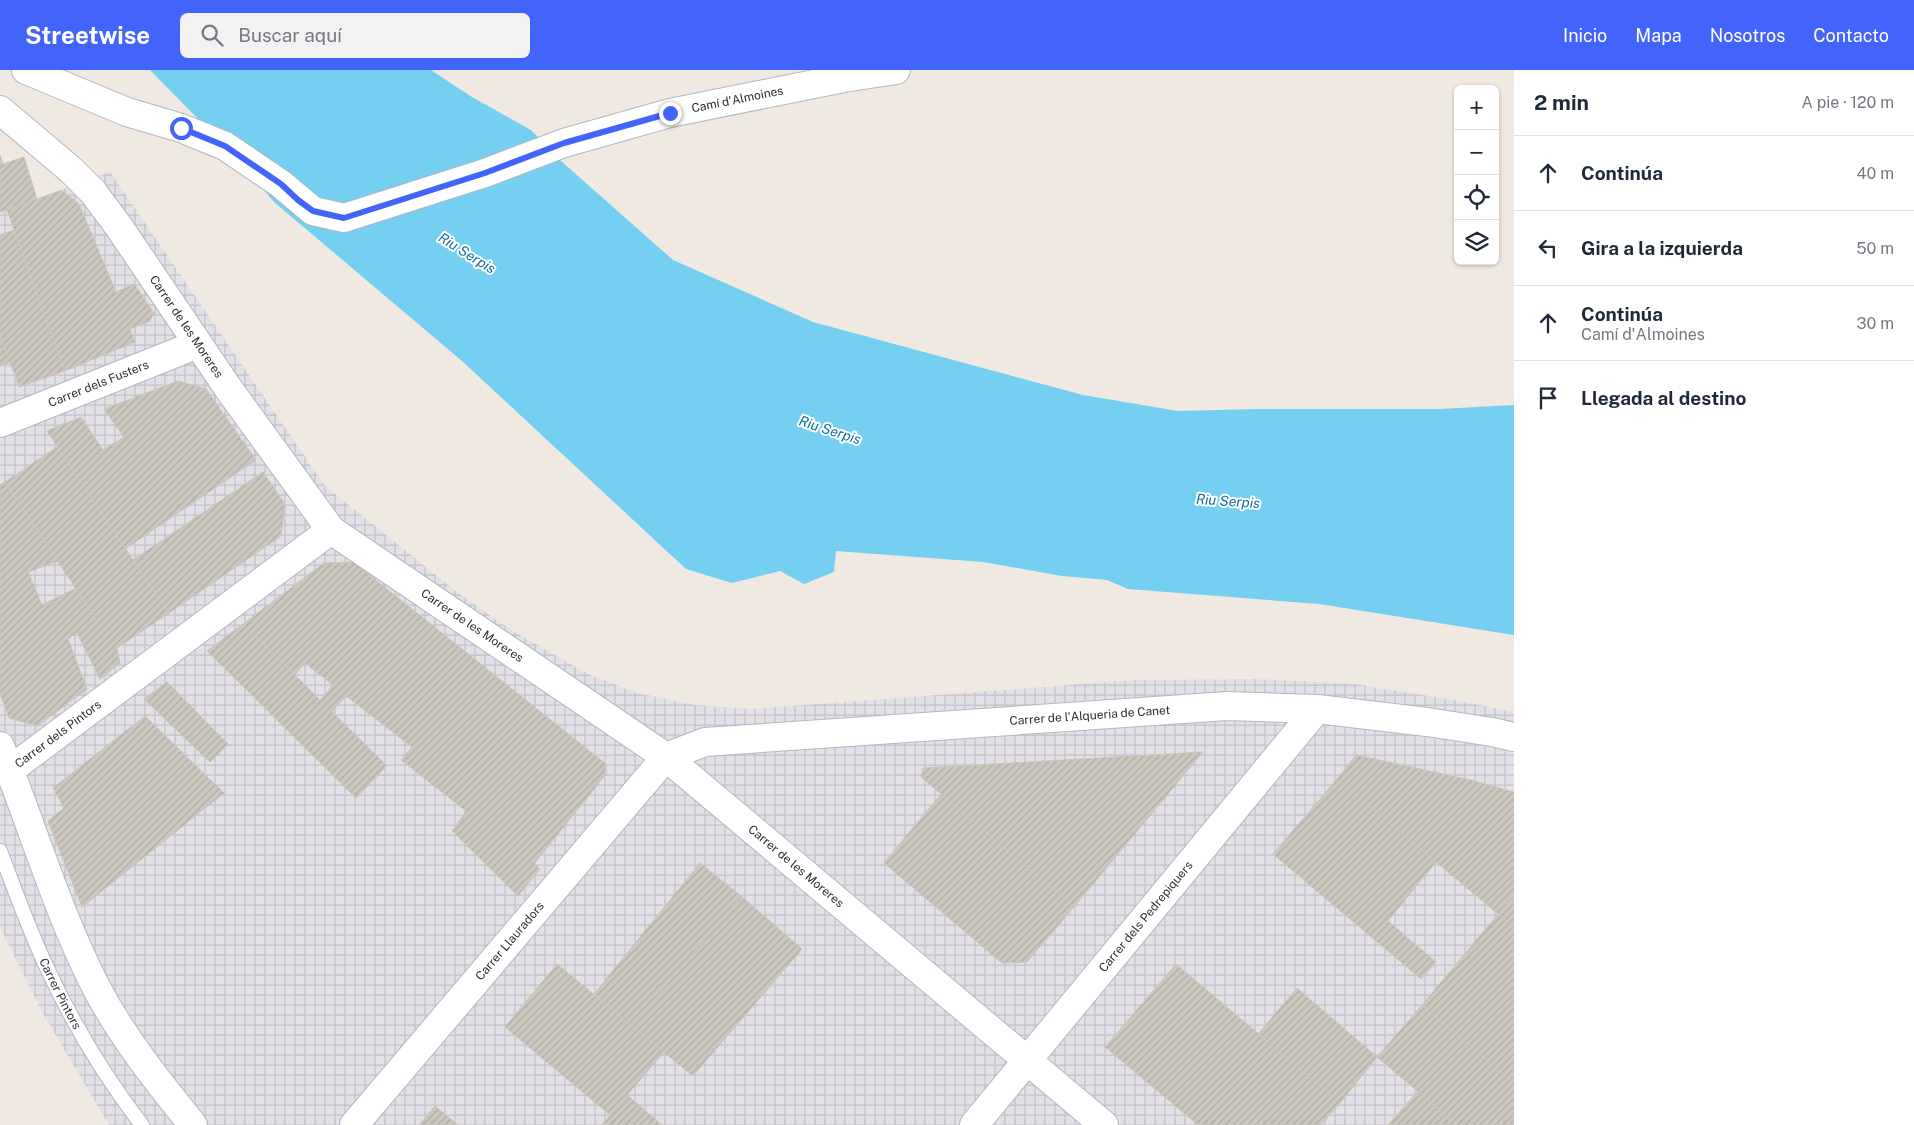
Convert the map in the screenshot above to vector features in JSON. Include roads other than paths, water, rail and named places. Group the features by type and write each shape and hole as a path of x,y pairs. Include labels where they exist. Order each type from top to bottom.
{"street":[{"name":"Camí d'Almoines","path":"26,70 128,112 181,128 225,146 281,184 313,211 344,218 485,173 553,147 670,113 844,78 896,70"},
{"name":"Carrer de les Moreres","path":"0,110 71,170 93,192 198,344 332,530 666,757 1104,1125"},
{"name":"Carrer dels Fusters","path":"0,423 198,344"},
{"name":"Carrer dels Pintors","path":"193,1125 158,1082 130,1042 98,989 67,922 5,758 332,530"},
{"name":"Carrer de l'Alqueria de Canet","path":"666,757 705,742 714,741 1226,706 1318,709 1427,722 1514,737"},
{"name":"Carrer dels Pedrepiquers","path":"974,1125 1318,709"},
{"name":"Carrer Llauradors","path":"354,1125 666,757"}],"lane":[{"name":"Carrer Pintors","path":"0,851 30,930 70,1013 115,1088 142,1125"}],"water":[{"name":"Riu Serpis","path":"150,70 431,70 472,97 531,130 561,161 673,260 813,322 1083,395 1178,411 1440,409 1514,405 1514,635 1319,604 1128,589 1107,580 1062,576 983,562 836,551 834,572 804,584 780,571 732,583 686,569 462,361 274,202 213,129 202,123"}]}
